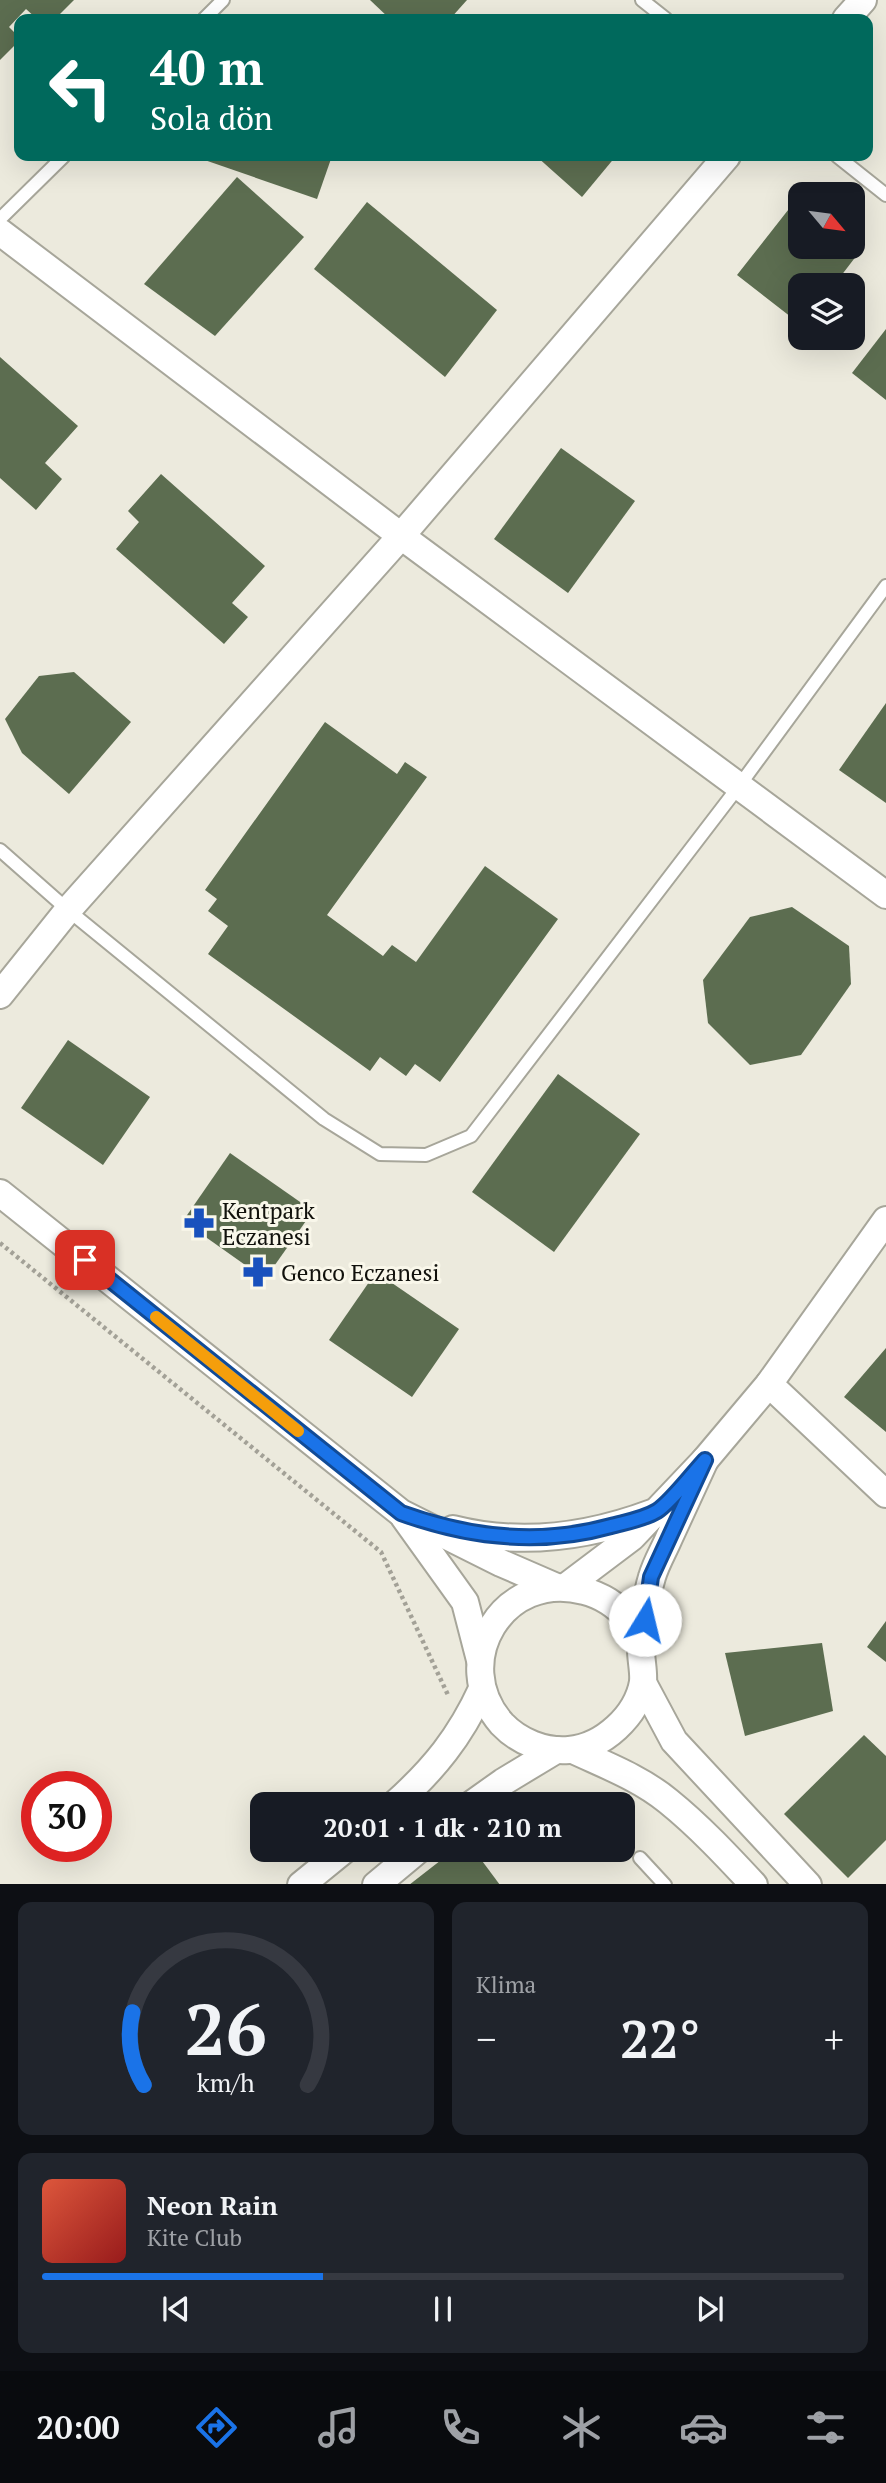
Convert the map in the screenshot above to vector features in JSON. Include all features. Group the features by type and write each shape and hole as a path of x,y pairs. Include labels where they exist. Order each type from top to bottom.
{"street":[{"path":"850,14 863,0"},
{"path":"0,995 68,910 401,536 723,161"},
{"path":"0,232 401,536 886,895"},
{"path":"0,1193 401,1513 501,1563 560,1586 600,1595 626,1617 641,1648"},
{"path":"412,1792 452,1745 477,1701 480,1661 488,1633 504,1610 527,1594 560,1586 632,1537 705,1460 769,1384 886,1220"},
{"path":"769,1384 886,1494"},
{"path":"705,1460 651,1577 641,1648 643,1683 674,1741 807,1884"},
{"path":"401,1513 465,1532 532,1538 597,1530 658,1510"},
{"path":"401,1513 465,1602 480,1661"},
{"path":"489,1792 564,1750 605,1738 629,1714 643,1683"},
{"path":"477,1701 492,1712 509,1731 531,1744 564,1750 640,1782 668,1800 753,1884"},
{"path":"302,1884 329,1862"},
{"path":"377,1884 404,1862"}],"lane":[{"path":"209,14 223,0"},
{"path":"642,0 660,14"},
{"path":"0,219 59,161"},
{"path":"843,161 886,195"},
{"path":"0,850 68,910 324,1119 380,1154 426,1155 471,1136 739,786 886,586"},
{"path":"640,1858 664,1884"}],"path":[{"path":"0,1243 382,1552 449,1696 477,1701"}],"building":[{"path":"0,0 74,0 60,14 32,14 26,9 21,14 14,14 14,22 9,27 14,32 14,46 0,60"},
{"path":"370,0 467,0 454,14 385,14"},
{"path":"207,161 330,161 317,199"},
{"path":"542,161 612,161 582,197"},
{"path":"237,177 304,237 215,336 144,284"},
{"path":"367,202 497,310 445,377 314,269"},
{"path":"788,210 788,259 854,259 843,273 788,273 788,315 737,275"},
{"path":"886,329 886,400 852,373"},
{"path":"0,357 78,426 45,463 62,479 36,510 0,478"},
{"path":"561,448 635,501 568,593 494,539"},
{"path":"161,474 265,566 232,603 248,617 224,644 116,549 139,522 128,511"},
{"path":"74,672 131,722 69,794 22,753 5,719 39,676"},
{"path":"886,703 886,803 839,770"},
{"path":"325,722 397,774 405,762 427,777 327,915 383,956 392,945 416,962 485,866 558,919 440,1082 415,1064 406,1076 380,1057 370,1071 208,954 228,926 208,911 217,899 205,890"},
{"path":"792,907 849,946 851,984 801,1055 750,1065 708,1023 703,980 750,917"},
{"path":"68,1040 150,1097 103,1165 21,1108"},
{"path":"558,1074 640,1134 554,1252 472,1192"},
{"path":"230,1153 313,1211 265,1279 183,1221"},
{"path":"376,1272 459,1329 412,1397 329,1340"},
{"path":"886,1348 886,1432 844,1397"},
{"path":"886,1621 886,1662 867,1647"},
{"path":"822,1643 833,1711 745,1736 725,1653"},
{"path":"864,1735 886,1756 886,1840 848,1878 784,1814"},
{"path":"439,1862 483,1862 499,1884 410,1884"}],"slow traffic":[{"path":"156,1317 298,1431"}],"place":[{"name":"Kentpark Eczanesi","path":"199,1223"},
{"name":"Genco Eczanesi","path":"258,1272"}],"route":[{"path":"85,1260 401,1513 433,1524 498,1537 565,1536 597,1530 658,1510 705,1460 651,1577 645,1620"}]}
